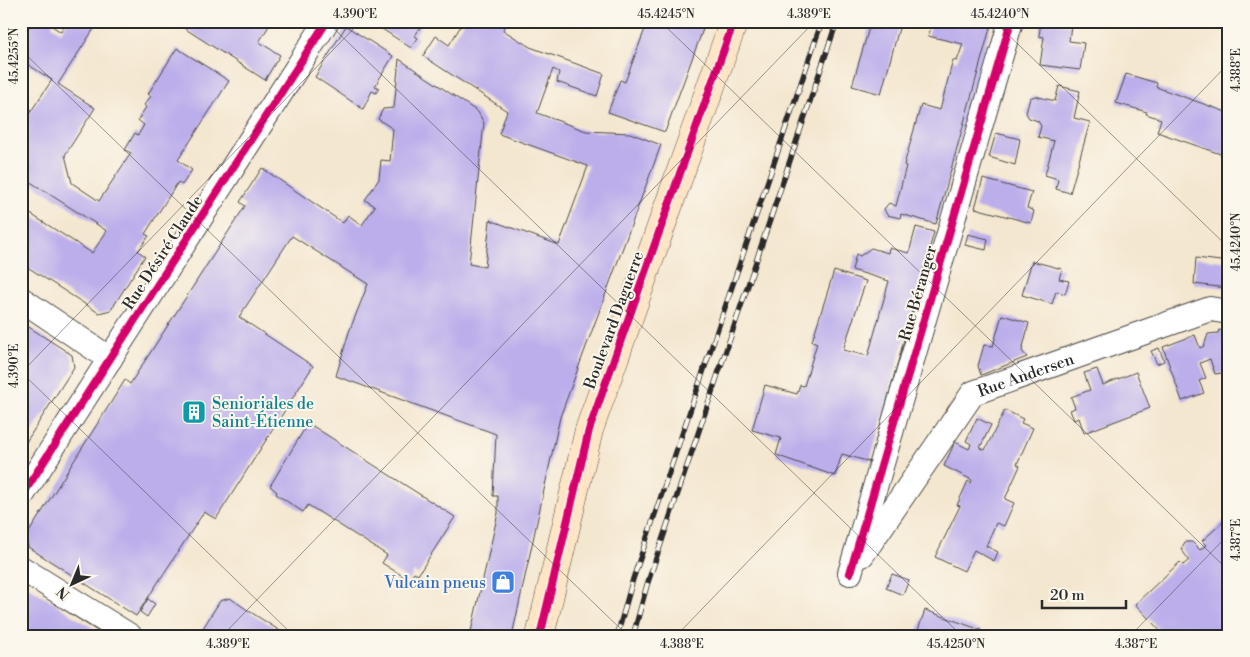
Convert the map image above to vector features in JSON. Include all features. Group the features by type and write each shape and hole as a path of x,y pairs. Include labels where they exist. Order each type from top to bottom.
{"main road":[{"name":"Boulevard Daguerre","path":"540,636 588,430 734,21"}],"street":[{"name":"Rue Désiré Claude","path":"21,497 327,21"},
{"name":"Rue Béranger","path":"850,573 1011,21"},
{"path":"21,299 110,359"},
{"name":"Rue Andersen","path":"850,573 972,393 1210,309 1229,312"},
{"path":"21,568 130,636"}],"building":[{"path":"33,21 51,21 53,23 52,26 61,32 67,21 99,21 58,84 95,108 65,155 72,183 99,201 131,153 125,150 135,133 138,135 144,125 138,120 146,107 144,105 151,96 148,94 177,48 229,81 178,160 192,170 182,185 178,182 145,234 149,236 138,251 145,256 111,310 99,313 21,263 21,208 92,253 107,231 21,176 21,126 52,80 21,60 22,37"},
{"path":"173,21 272,21 259,42 280,55 265,80"},
{"path":"370,21 424,21 415,36 418,38 411,48"},
{"path":"464,21 508,21 503,30 530,47 604,74 597,96 557,82 559,72 553,69 537,113 586,131 630,133 661,145 560,417 512,636 470,636 498,513 498,496 493,496 496,434 336,376 349,332 368,284 292,236 239,317 313,366 216,519 204,512 136,616 28,547 26,537 125,380 130,384 245,206 240,202 262,168 343,223 348,215 362,225 375,206 365,200 379,179 381,160 390,161 393,129 378,119 383,109 394,108 399,59 478,112 484,123 469,264 485,267 490,220 559,245 588,166 499,134 507,111 423,56 436,36 449,45"},
{"path":"648,21 706,21 665,132 608,112 620,80 625,82"},
{"path":"871,21 901,21 881,94 852,86"},
{"path":"933,21 992,21 936,224 901,214 900,218 887,215 884,209 889,203 896,206 906,166 904,165 921,105 940,110 953,60 957,61 963,44 928,36"},
{"path":"1041,21 1071,25 1069,41 1084,43 1080,70 1040,65 1044,37 1039,36"},
{"path":"346,26 393,56 375,86 379,88 376,93 372,91 363,109 315,77"},
{"path":"1126,74 1157,83 1156,87 1229,113 1229,157 1157,132 1161,119 1146,114 1147,112 1116,103"},
{"path":"1059,86 1080,91 1074,118 1090,122 1070,193 1056,189 1058,179 1045,175 1054,141 1038,137 1041,126 1038,121 1029,118 1026,113 1030,98 1035,96 1055,101"},
{"path":"996,133 1020,139 1015,165 989,157"},
{"path":"983,179 1032,192 1027,208 1034,211 1031,223 975,208"},
{"path":"916,227 934,232 870,462 842,454 835,476 776,455 781,438 752,430 765,385 797,394 800,385 804,386 817,343 812,341 834,271 866,281 843,350 868,356 889,281 852,270 856,254 860,256 871,248 888,253 889,248 909,253"},
{"path":"968,234 988,239 986,250 965,245"},
{"path":"1196,258 1229,262 1227,288 1194,284"},
{"path":"1032,261 1062,269 1059,279 1069,281 1065,294 1056,291 1052,304 1022,295"},
{"path":"1002,315 1029,323 1022,351 1027,357 981,375 978,366 984,345 993,346"},
{"path":"21,322 72,355 74,367 21,450"},
{"path":"1219,330 1229,332 1229,372 1215,374 1210,359 1200,363 1206,378 1199,381 1204,393 1182,401 1163,347 1195,335 1200,348 1204,346 1208,334 1218,333"},
{"path":"1159,348 1164,361 1157,364 1151,351"},
{"path":"1097,369 1103,385 1136,372 1150,408 1084,433 1079,418 1074,420 1070,410 1075,408 1071,397 1090,390 1084,373"},
{"path":"1005,410 1023,419 1021,423 1033,428 1017,464 1020,466 1005,499 1014,503 1004,526 996,523 986,546 998,552 994,561 974,550 964,571 935,557 960,506 957,505 968,481 971,483 972,480 944,466 955,442 969,449 971,444 966,441 977,418 991,425 980,448 985,450"},
{"path":"308,423 455,517 418,575 414,572 409,580 382,563 387,555 308,505 303,512 276,494 277,492 270,486"},
{"path":"1225,520 1229,524 1229,636 1206,636 1200,629 1192,636 1165,636 1135,604 1180,562 1183,565 1189,560 1181,549 1185,542 1192,542 1200,550 1206,545 1202,541"},
{"path":"892,574 909,580 903,595 886,588"},
{"path":"21,582 105,636 21,636"},
{"path":"230,598 288,636 198,636 220,601"},
{"path":"148,599 155,604 147,617 140,612"},
{"path":"925,610 981,630 979,636 916,636"}],"railway":[{"path":"617,636 633,579 822,21"},
{"path":"633,636 647,585 837,21"}],"cycle path":[{"path":"21,497 327,21"},
{"path":"540,636 589,430 734,21"},
{"path":"850,573 1011,21"}],"place":[{"name":"Senioriales de Saint-Étienne","path":"194,412"},
{"name":"Vulcain pneus","path":"503,582"}]}
